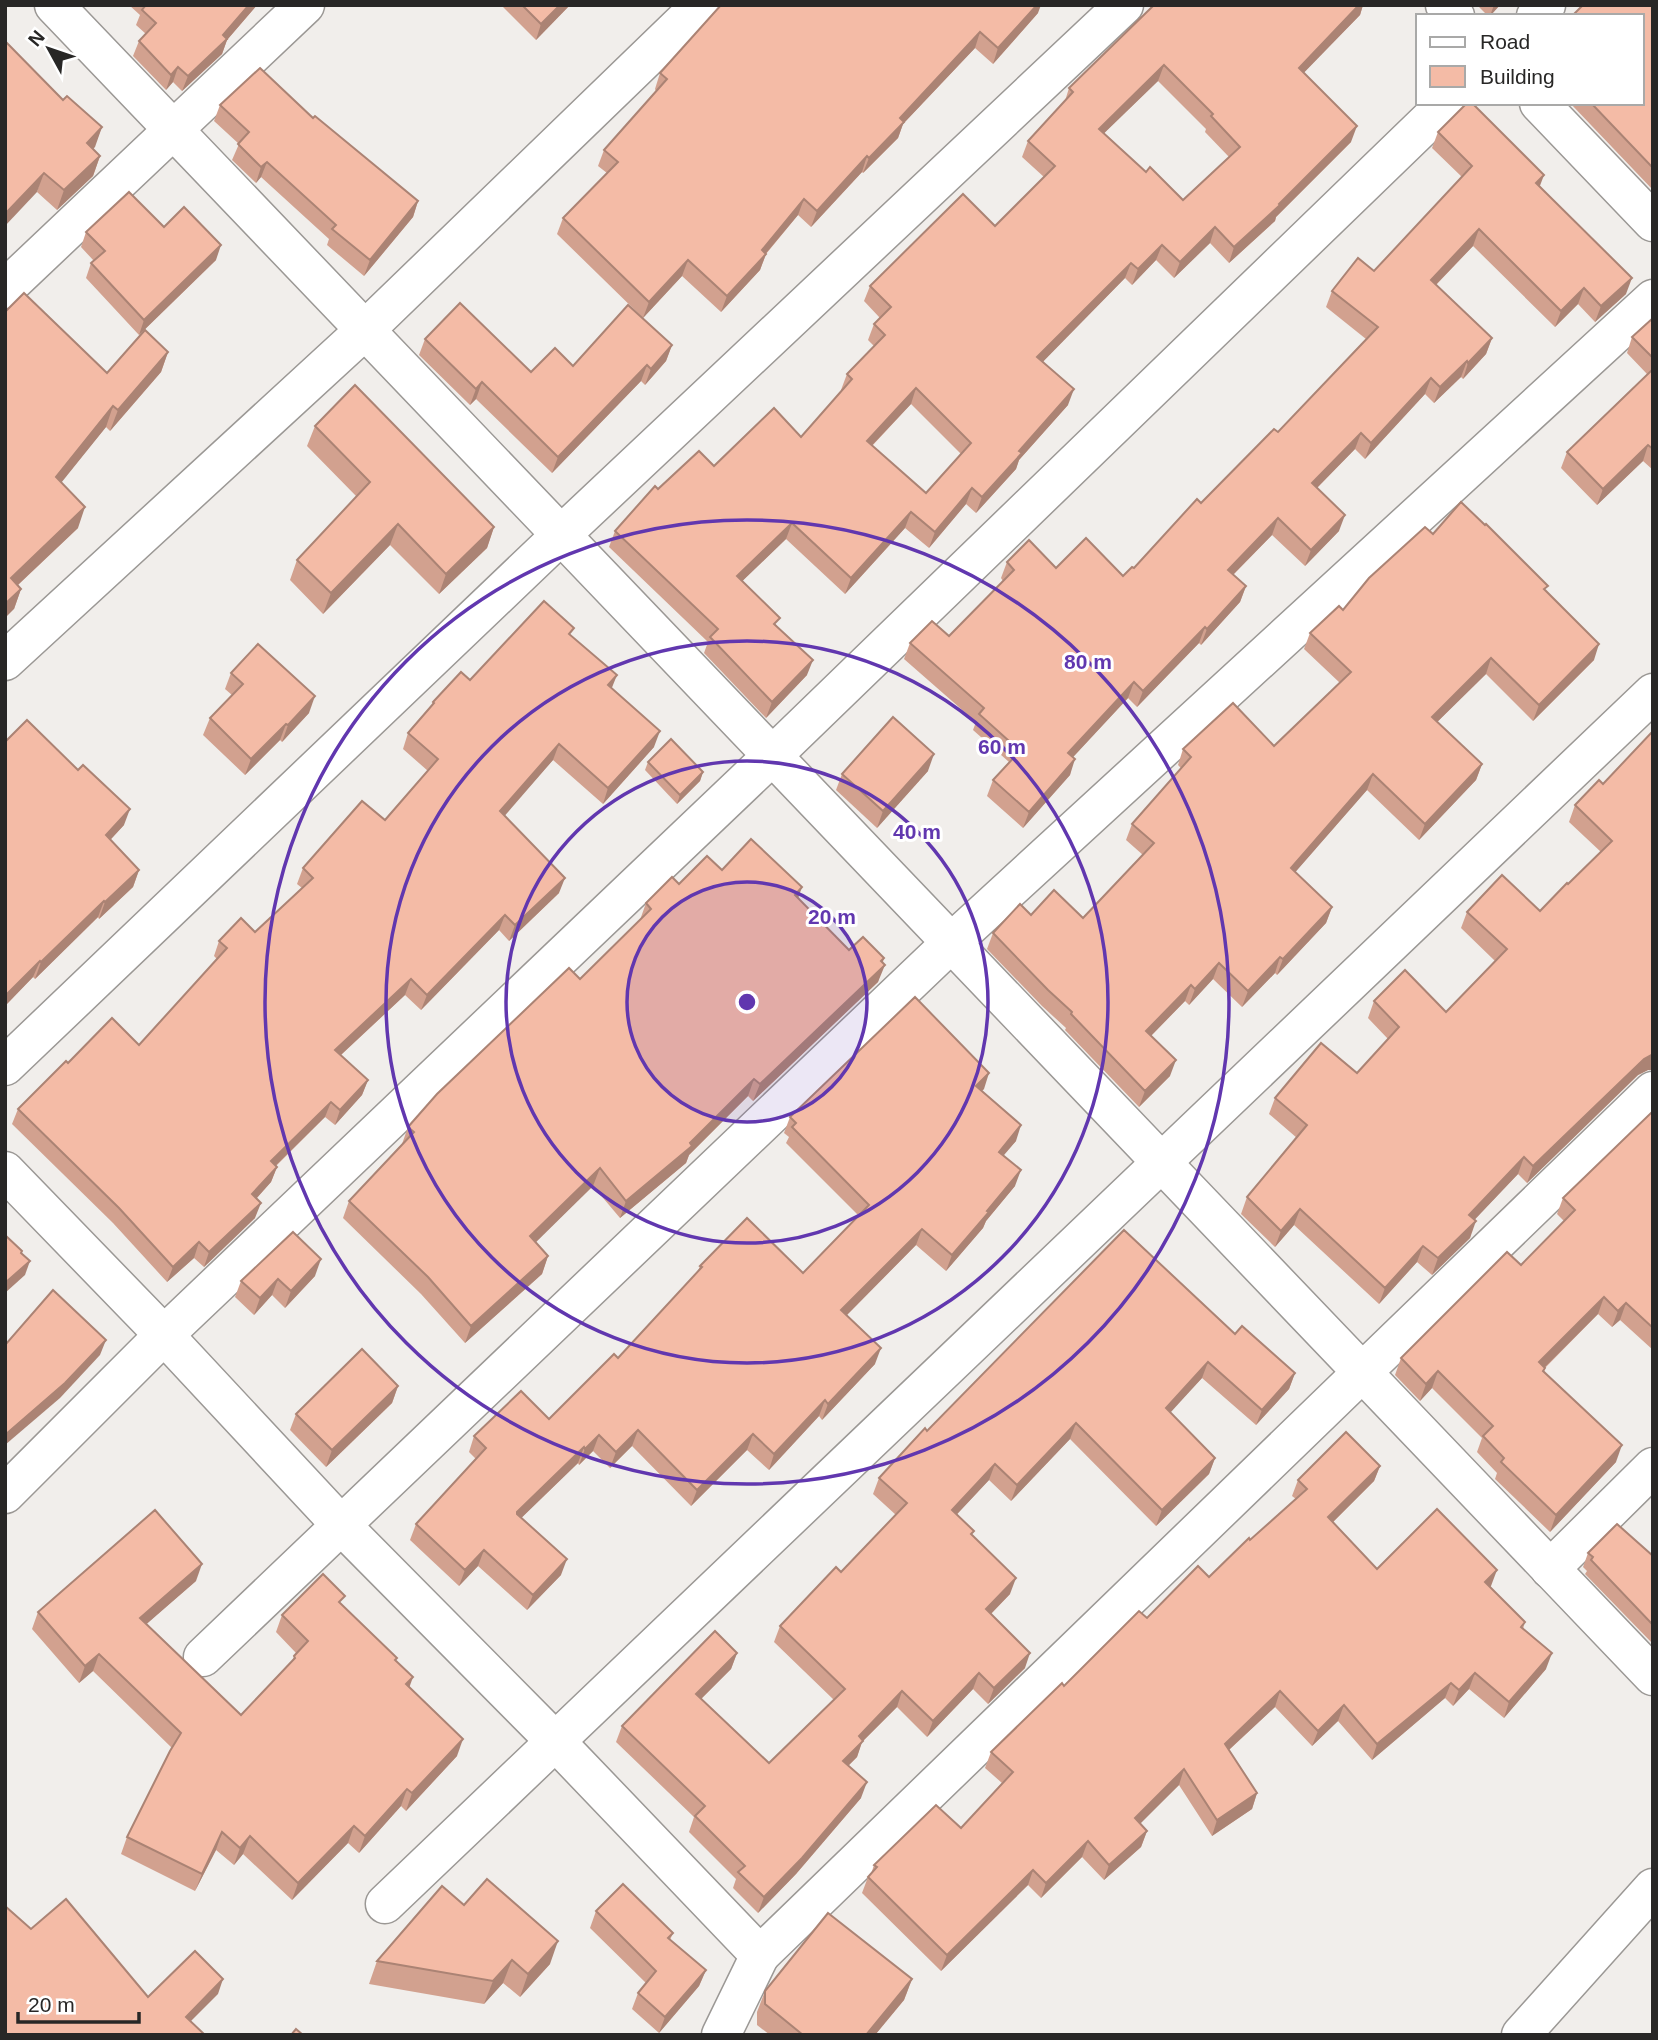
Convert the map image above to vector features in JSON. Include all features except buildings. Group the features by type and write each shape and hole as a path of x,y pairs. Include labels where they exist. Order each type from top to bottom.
{"street":[{"path":"54,5 1653,1676"},
{"path":"5,289 305,5"},
{"path":"5,661 365,330 701,5"},
{"path":"5,1066 561,535 1124,5"},
{"path":"5,1494 164,1335 772,755 1445,105"},
{"path":"1541,105 1653,222"},
{"path":"203,1657 951,943 1653,299"},
{"path":"385,1904 1653,693"},
{"path":"721,2035 760,1955 1653,1091"},
{"path":"5,1171 164,1335 342,1526 556,1742 760,1955"},
{"path":"1550,1569 1653,1467"},
{"path":"1521,2035 1653,1888"}]}
